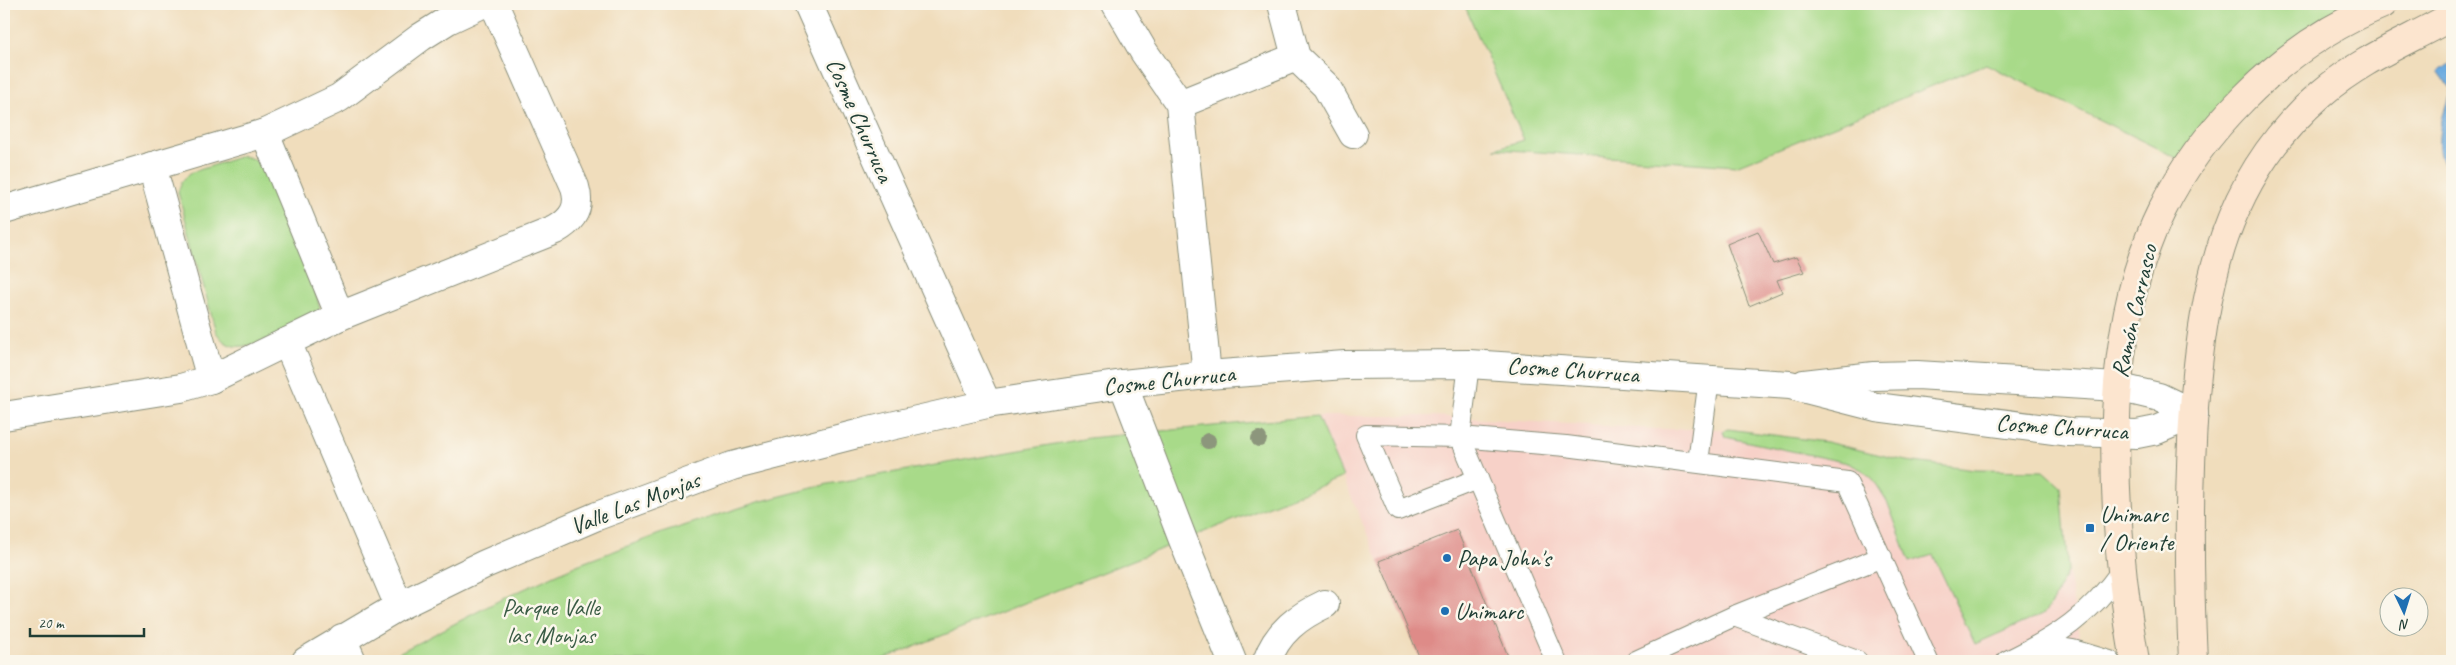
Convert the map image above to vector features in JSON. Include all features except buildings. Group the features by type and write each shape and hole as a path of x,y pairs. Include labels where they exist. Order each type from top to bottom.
{"main road":[{"name":"Ramón Carrasco","path":"2135,661 2122,570 2116,488 2117,386 2124,334 2144,256 2161,211 2180,177 2226,116 2262,80 2314,40 2338,25 2383,4"},
{"path":"2192,661 2188,532 2194,414 2203,320 2221,244 2236,207 2254,174 2296,119 2343,76 2394,45 2452,16"}],"street":[{"path":"4,210 265,133 339,98 421,37 448,20 482,4"},
{"path":"4,416 181,388 211,379 340,316 556,230 570,220 578,204 575,187 494,4"},
{"name":"Cosme Churruca","path":"808,4 987,404 1123,384 1207,375 1345,366 1469,364 1790,385 1876,407 2069,432 2116,434 2157,430 2194,414"},
{"path":"1116,4 1144,52 1180,104 1207,375"},
{"path":"1282,4 1296,57 1326,86 1353,134"},
{"path":"1180,104 1296,57"},
{"path":"265,133 340,316"},
{"path":"152,166 211,379"},
{"path":"288,342 399,606"},
{"name":"Cosme Churruca","path":"1790,385 1874,376 1917,375 2117,386 2159,397 2194,414"},
{"path":"1123,384 1182,540 1231,661 1244,659 1257,661"},
{"name":"Valle Las Monjas","path":"306,661 347,650 399,606 485,564 597,516 732,466 865,432 987,404"},
{"path":"1268,661 1276,642 1289,625 1306,613 1325,604"}],"lane":[{"path":"1469,364 1460,437 1556,661"},
{"path":"1698,462 1709,379"},
{"path":"1478,479 1398,510 1366,435 1460,437 1566,446 1847,482 1928,661"},
{"path":"1636,661 1734,616 1882,557"},
{"path":"2007,661 2042,644 2080,618 2097,602 2122,570"},
{"path":"1734,616 1857,661"},
{"path":"2042,644 2073,650 2110,661"}],"shaded area":[{"path":"1317,416 1433,416 1657,429 1728,429 1826,442 1906,461 1975,470 2043,471 2061,487 2068,570 2083,661 1421,661"}],"green space":[{"path":"1464,4 2383,4 2338,25 2189,164 1986,64 1736,166 1495,149 1524,140"},
{"path":"242,156 256,161 266,172 317,297 320,309 317,316 276,336 252,344 234,346 228,344 216,332 178,192 182,181 190,173"},
{"name":"Parque Valle las Monjas","path":"1317,416 1343,477 878,661 383,661 500,600 577,565 665,532 758,502 828,484 1089,438"},
{"path":"1728,429 1826,442 1906,461 1975,470 2043,471 2061,487 2068,570 2053,602 2043,614 1975,644 1933,555 1910,562 1887,501 1873,479 1862,470 1848,463 1725,437 1723,431"}],"water":[{"path":"2451,63 2452,177 2440,157 2439,146 2441,123 2451,90 2438,72"}],"place":[{"name":"Unimarc / Oriente","path":"2090,528"},
{"name":"Papa John's","path":"1447,558"},
{"name":"Unimarc","path":"1445,611"}]}
